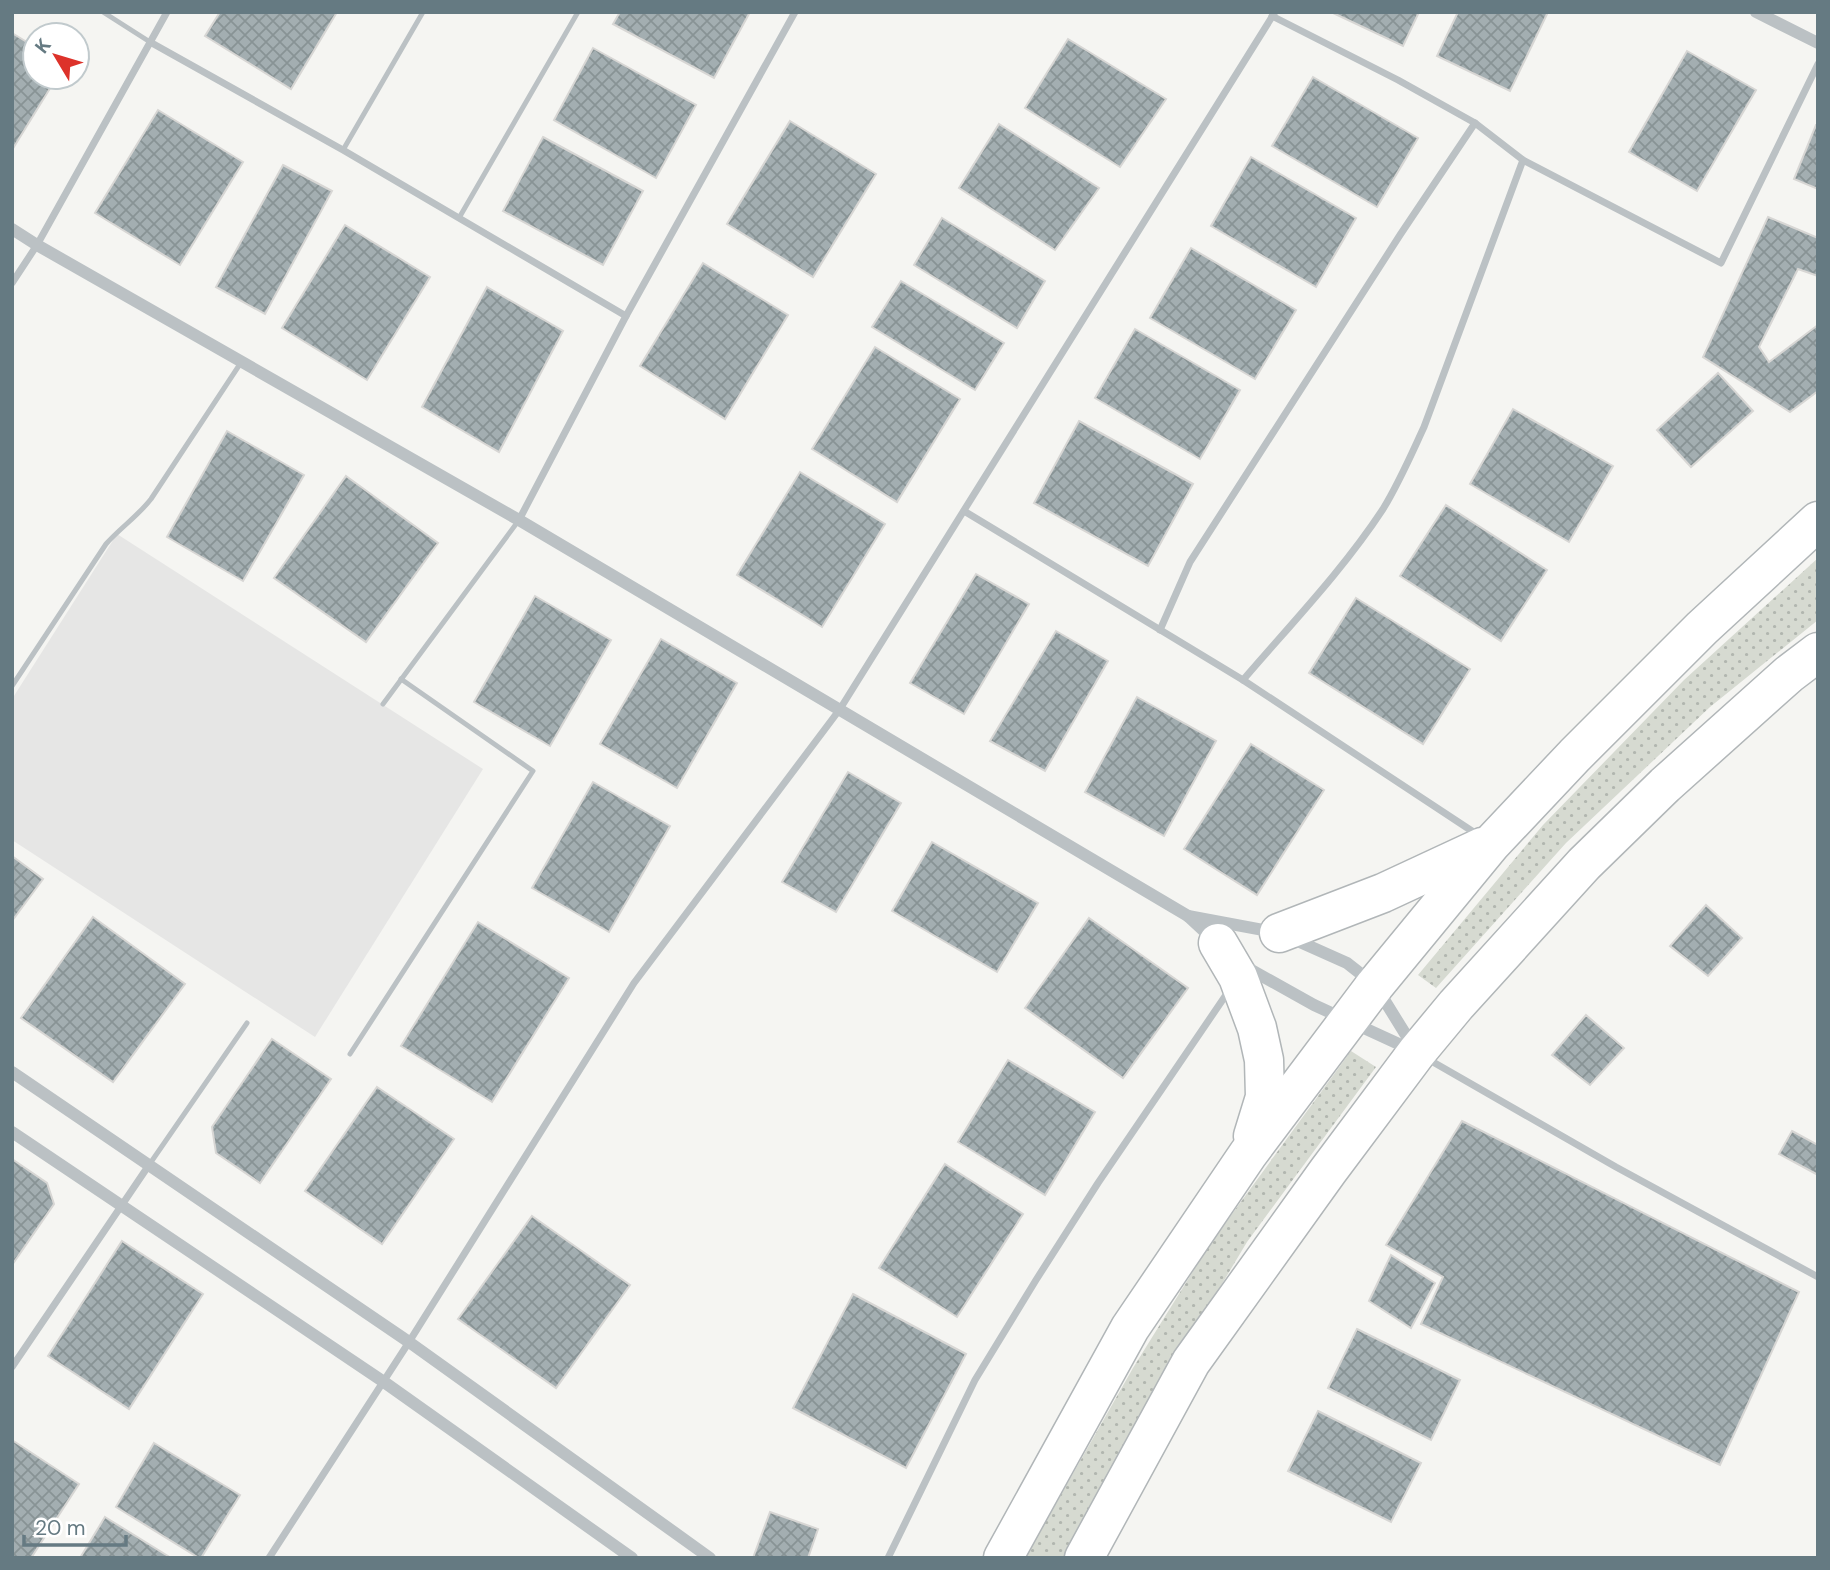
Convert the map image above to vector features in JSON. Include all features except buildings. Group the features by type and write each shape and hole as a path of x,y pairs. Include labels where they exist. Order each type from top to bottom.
{"highway":[{"path":"1003,1558 1130,1328 1248,1154 1375,985 1491,844 1575,755 1702,628 1818,521"},
{"path":"1084,1558 1191,1362 1417,1052 1584,864 1686,766 1789,674 1818,652"},
{"path":"1279,933 1383,893 1491,844"},
{"path":"1218,943 1238,977 1257,1028 1264,1060 1265,1097 1248,1154"}],"street":[{"path":"12,283 37,245 167,12"},
{"path":"519,520 626,316 795,12"},
{"path":"1756,12 1818,43"},
{"path":"269,1558 410,1342 634,983 840,709 1274,14 1475,123 1524,160 1721,263 1818,64"},
{"path":"150,42 343,150 626,316"},
{"path":"1160,630 1190,562 1475,123"},
{"path":"1243,680 1346,560 1384,506 1405,468 1424,427 1524,160"},
{"path":"12,229 519,520 1188,916 1251,971 1314,1005 1417,1052 1616,1167 1818,1277"},
{"path":"964,511 1243,680 1491,844"},
{"path":"1188,916 1279,933 1347,963 1375,985 1417,1052"},
{"path":"888,1558 975,1380 1091,1194 1238,977"},
{"path":"12,1072 410,1342 710,1558"},
{"path":"12,1132 384,1382 632,1558"},
{"path":"12,1367 149,1166"}],"lane":[{"path":"103,12 150,42"},
{"path":"343,150 423,12"},
{"path":"459,218 578,12"},
{"path":"12,686 106,544 137,516 151,499 242,361"},
{"path":"383,704 519,520"},
{"path":"350,1054 533,771 401,679"},
{"path":"149,1166 247,1023"}],"shaded area":[{"path":"117,534 483,769 315,1037 12,840 12,699"},
{"path":"1818,558 1818,620 1710,707 1566,843 1436,988 1418,975 1543,825 1684,680"},
{"path":"1351,1051 1376,1067 1247,1242 1164,1381 1066,1558 1025,1558 1133,1368 1210,1244"}]}
